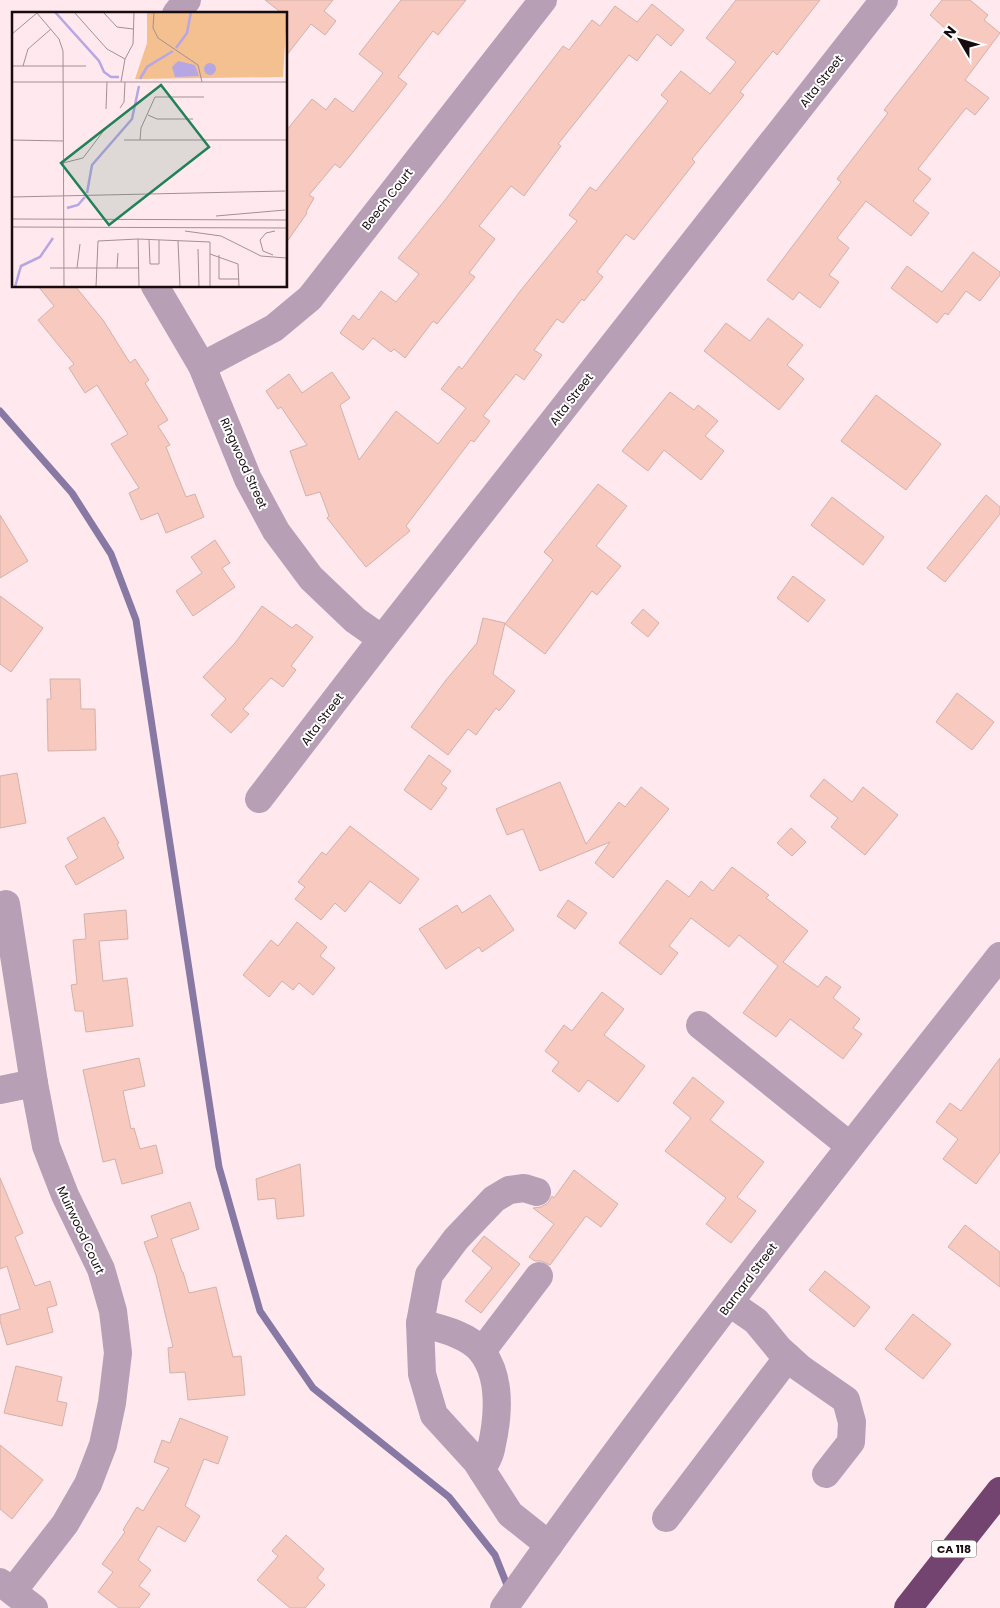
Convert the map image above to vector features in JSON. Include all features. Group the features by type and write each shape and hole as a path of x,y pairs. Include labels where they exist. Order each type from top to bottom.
{"highway":[{"name":"CA 118","path":"908,1608 1000,1491"}],"street":[{"path":"178,12 187,0"},
{"name":"Beech Court","path":"202,366 274,328 310,298 543,0"},
{"name":"Alta Street","path":"259,799 382,639 884,0"},
{"name":"Ringwood Street","path":"156,288 202,366 248,479 276,531 311,578 355,620 382,639"},
{"name":"Muirwood Court","path":"6,904 34,1083 46,1146 55,1173 101,1269 113,1311 118,1353 112,1403 103,1445 88,1484 65,1524 6,1586"},
{"name":"Barnard Street","path":"504,1608 730,1303 850,1146 1000,956"},
{"path":"700,1024 850,1146"},
{"path":"0,1090 34,1083"},
{"path":"537,1192 524,1188 509,1190 502,1194 494,1199 456,1239 430,1275 420,1323 422,1374 434,1415 476,1461 510,1514 549,1545"},
{"path":"482,1351 539,1276"},
{"path":"730,1303 756,1321 779,1348 800,1368 846,1400 852,1422 850,1442 826,1474"},
{"path":"420,1323 456,1333 482,1351 494,1372 497,1407 491,1451 482,1470"},
{"path":"666,1518 788,1357"},
{"path":"6,1586 34,1608"}],"building":[{"path":"265,0 333,0 324,11 336,21 325,35 311,24 288,53 288,12 280,12"},
{"path":"401,0 466,0 438,35 433,31 398,77 407,84 386,111 340,168 335,164 309,195 314,198 307,213 288,240 288,129 312,99 326,110 335,98 353,112 383,73 359,54"},
{"path":"736,0 820,0 777,55 773,51 740,92 744,95 692,159 695,162 634,240 626,234 597,272 603,277 584,301 582,299 563,323 557,319 534,350 542,355 524,380 516,374 483,416 490,421 474,442 471,440 406,526 410,531 366,567 327,518 329,516 320,492 306,496 290,451 307,445 281,407 278,409 266,391 289,374 302,393 332,372 350,398 340,405 359,460 396,411 438,444 466,408 441,389 459,366 462,369 521,290 577,221 569,215 590,187 596,191 668,101 661,95 681,71 710,94 736,62 706,38"},
{"path":"942,0 970,0 988,15 984,20 1000,33 965,80 989,98 975,115 966,108 918,169 931,179 913,201 929,213 911,236 866,201 837,238 849,248 829,275 839,282 820,308 799,292 793,300 767,280 841,182 837,179 888,113 884,110 947,30 930,15"},
{"path":"652,4 684,30 671,46 657,34 637,61 629,55 558,144 561,146 524,196 511,186 479,226 495,239 469,273 475,277 437,324 433,321 405,358 394,349 391,352 373,338 363,350 340,333 353,315 359,320 381,291 396,302 419,274 398,258 563,46 569,50 592,20 600,26 615,6 637,22"},
{"path":"973,252 1000,272 1000,275 980,301 966,291 948,315 945,313 937,323 891,288 907,266 942,292"},
{"path":"40,288 77,288 103,320 130,363 135,359 149,380 145,383 168,420 158,426 170,445 166,447 186,497 195,494 204,517 166,533 158,513 141,520 129,493 139,488 111,444 128,434 97,385 85,393 69,368 74,364 38,320 54,306"},
{"path":"768,318 803,345 787,365 804,379 779,410 704,351 726,323 750,341"},
{"path":"670,392 694,410 698,405 718,421 705,436 724,451 701,480 664,450 648,471 622,451"},
{"path":"876,395 941,444 906,490 841,441"},
{"path":"598,484 627,506 596,546 621,566 597,595 592,591 545,654 505,624 553,560 544,552"},
{"path":"986,495 1000,507 1000,514 945,582 927,568"},
{"path":"832,497 884,537 863,565 811,525"},
{"path":"0,515 28,561 0,578"},
{"path":"215,540 230,563 222,568 235,587 193,616 176,591 202,573 191,557"},
{"path":"793,576 825,600 808,622 777,598"},
{"path":"0,596 43,628 11,672 0,664"},
{"path":"262,606 292,628 296,624 313,637 291,666 296,670 283,687 271,678 243,709 249,714 231,733 211,715 226,699 203,677 235,643"},
{"path":"643,609 659,623 648,637 631,623"},
{"path":"483,618 505,623 493,674 515,691 499,711 496,708 476,735 468,729 448,755 411,727 446,680 477,643"},
{"path":"50,679 80,679 81,709 95,709 96,750 48,751 47,699 51,699"},
{"path":"957,693 994,722 972,750 936,722"},
{"path":"429,755 451,771 441,784 447,788 431,810 404,790"},
{"path":"17,773 26,823 0,828 0,776"},
{"path":"824,779 852,802 863,787 898,815 865,855 831,827 838,818 810,796"},
{"path":"560,782 586,844 619,802 625,807 641,787 669,809 613,878 595,863 610,842 540,871 523,829 507,835 496,809"},
{"path":"104,817 119,843 117,844 124,858 76,885 65,866 78,858 67,838"},
{"path":"350,826 419,879 400,904 370,881 345,912 335,903 321,920 295,899 305,887 298,882 322,852 326,855"},
{"path":"791,828 806,842 792,856 777,843"},
{"path":"732,867 769,895 766,898 808,931 783,962 818,987 826,976 841,987 833,998 860,1019 853,1028 862,1034 843,1059 790,1019 776,1037 743,1013 778,966 739,935 729,947 691,918 669,946 678,953 661,975 619,943 667,880 689,897 701,881 713,891"},
{"path":"490,895 514,930 482,952 479,947 446,969 419,929 457,905 462,913"},
{"path":"568,900 587,913 575,929 557,916"},
{"path":"126,910 128,939 99,941 103,981 127,978 133,1026 86,1032 83,1011 75,1011 71,985 77,984 73,940 86,939 84,914"},
{"path":"297,922 327,947 320,956 335,968 313,995 299,983 293,990 282,981 269,997 243,975 271,940 278,946"},
{"path":"602,992 624,1009 604,1035 645,1066 618,1102 588,1080 579,1092 552,1071 559,1062 545,1051 564,1025 572,1031"},
{"path":"139,1058 145,1086 123,1091 131,1129 134,1128 140,1149 156,1145 163,1173 122,1184 115,1159 103,1162 83,1070"},
{"path":"1000,1058 1000,1152 976,1184 943,1159 958,1139 936,1122 950,1103 961,1111"},
{"path":"693,1077 724,1102 710,1120 764,1162 737,1197 756,1211 731,1243 706,1224 726,1198 665,1151 691,1118 673,1103"},
{"path":"300,1164 304,1216 277,1219 275,1198 258,1200 256,1179"},
{"path":"574,1170 618,1204 601,1227 586,1216 550,1265 541,1261 535,1261 529,1257 554,1224 533,1208 541,1207 548,1203 552,1196 554,1198"},
{"path":"0,1178 23,1233 15,1237 35,1286 50,1281 57,1305 47,1308 53,1332 7,1345 0,1315 20,1309 7,1266 0,1269"},
{"path":"190,1202 199,1229 171,1239 189,1293 216,1287 233,1357 241,1356 245,1395 188,1400 185,1372 170,1373 168,1348 173,1347 156,1275 144,1242 158,1237 151,1216"},
{"path":"965,1225 1000,1252 1000,1287 948,1247"},
{"path":"484,1236 520,1264 481,1313 465,1301 492,1268 472,1251"},
{"path":"825,1271 870,1307 854,1327 809,1290"},
{"path":"913,1314 951,1344 923,1379 885,1349"},
{"path":"16,1366 62,1377 57,1401 67,1403 62,1426 4,1413"},
{"path":"180,1418 228,1437 218,1464 204,1459 185,1506 200,1516 185,1542 158,1526 138,1560 151,1570 139,1586 150,1594 139,1608 119,1608 98,1592 113,1572 102,1564 125,1532 123,1530 137,1507 143,1511 169,1468 154,1462 162,1440 170,1443"},
{"path":"0,1445 43,1480 12,1519 0,1509"},
{"path":"286,1535 324,1569 317,1578 325,1585 305,1608 290,1608 257,1580 278,1556 272,1551"}],"waterway":[{"path":"0,411 72,493 111,554 136,620 219,1167 260,1311 313,1388 449,1497 495,1555 509,1590"}]}
